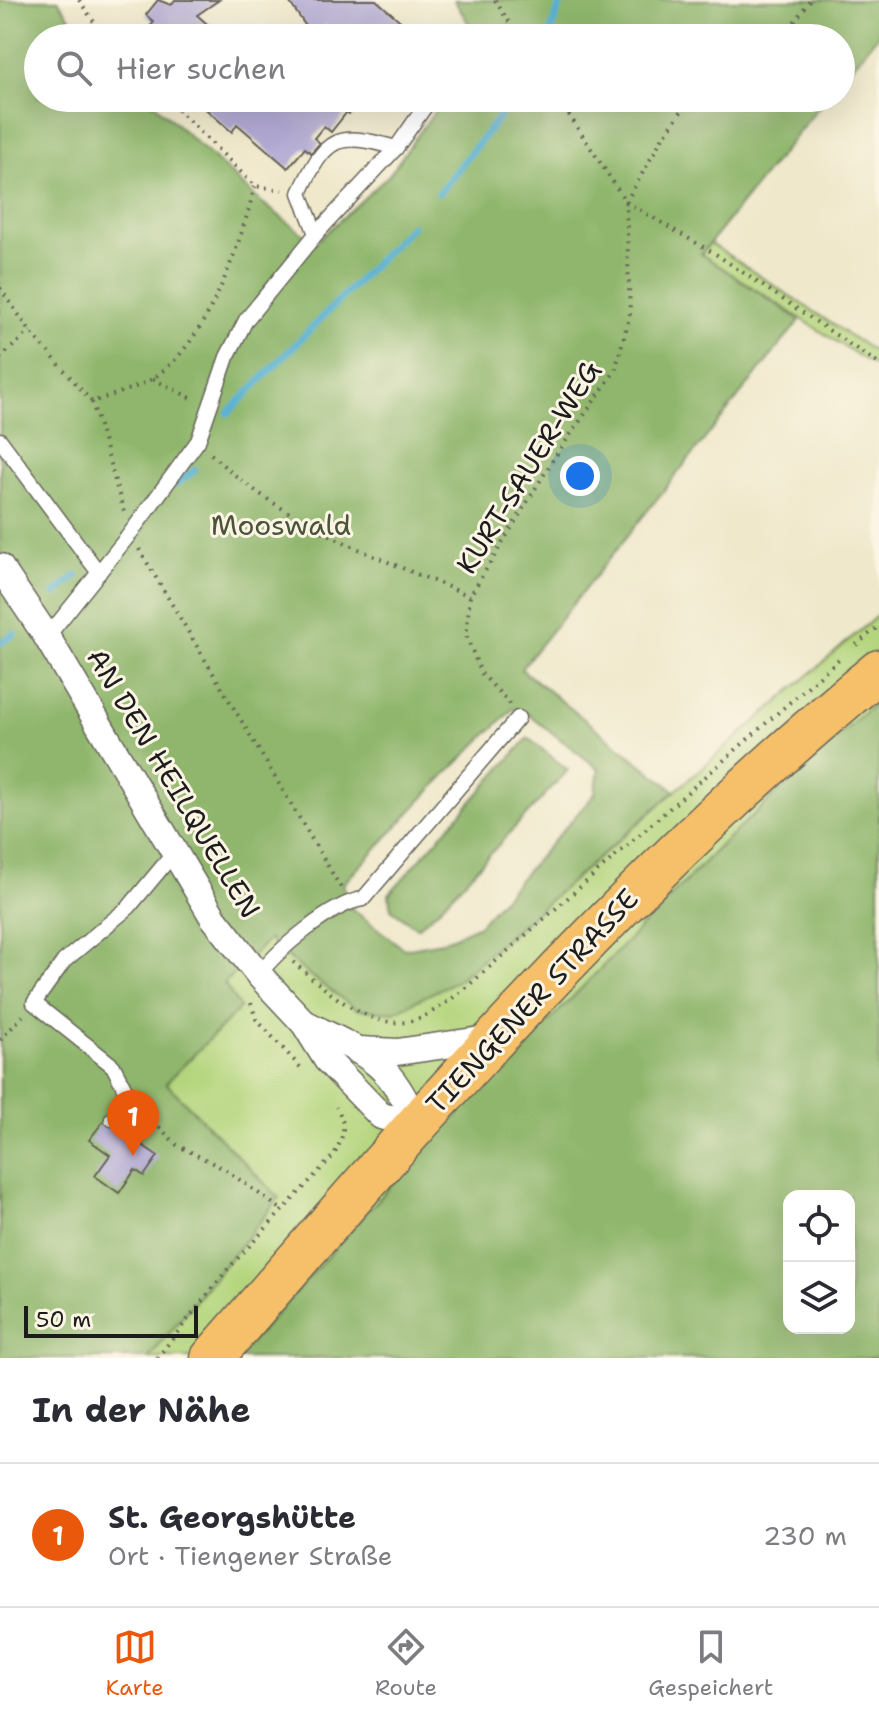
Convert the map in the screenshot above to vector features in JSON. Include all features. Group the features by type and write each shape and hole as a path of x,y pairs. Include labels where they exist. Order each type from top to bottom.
{"main road":[{"name":"TIENGENER STRASSE","path":"212,1358 416,1124 675,851 879,671"}],"street":[{"name":"AN DEN HEILQUELLEN","path":"0,567 47,637 213,917 259,975 304,1023 327,1060 381,1116 416,1124"},
{"name":"AN DEN HEILQUELLEN","path":"304,1023 359,1050 385,1069 402,1089 416,1124"},
{"name":"AN DEN HEILQUELLEN","path":"359,1050 397,1052 495,1038"}],"lane":[{"path":"47,637 129,535 198,441 208,406 246,320 316,234 396,148 421,112"},
{"path":"316,234 300,193 312,168 336,140 356,137 396,148"},
{"path":"0,440 99,573"},
{"path":"259,975 280,950 348,901 363,899 518,718"},
{"path":"112,1119 122,1114 129,1097 113,1066 34,1003 64,961 129,907 173,854"}],"path":[{"path":"79,0 95,24"},
{"path":"495,0 510,24"},
{"path":"793,24 810,0"},
{"path":"180,112 255,186 300,193"},
{"path":"567,112 626,202 717,255 879,364"},
{"path":"626,202 681,112"},
{"path":"92,402 152,379 190,341 226,277 255,186"},
{"name":"KURT-SAUER-WEG","path":"518,718 481,673 466,635 470,596 554,458 615,371 630,314 626,202"},
{"path":"0,288 30,331 92,402 129,535 348,901"},
{"path":"0,358 30,331"},
{"path":"152,379 208,406"},
{"path":"198,441 279,508 333,538 470,596"},
{"path":"280,950 356,1009 384,1021 405,1022 429,1015 461,992 777,710 879,626"},
{"path":"259,975 253,987 251,1008 268,1033 304,1070"},
{"path":"0,1040 34,1003"},
{"path":"129,1097 177,1145 226,1170 282,1210"},
{"path":"157,1358 227,1270 334,1155 345,1134 343,1118 330,1099"}],"green space":[{"name":"Mooswald","path":"0,0 58,0 74,24 24,24 24,112 163,112 260,201 315,243 389,175 434,112 815,112 701,254 800,320 521,669 675,791 458,980 394,1012 356,1009 305,972 269,939 224,983 240,1008 166,1083 279,1198 149,1358 0,1358","holes":["513,709 524,711 599,769 595,794 479,925 442,942 404,949 352,909 343,884 443,777"]},
{"path":"454,0 879,0 879,34 855,63 855,24 469,24"},
{"path":"710,243 879,355 879,369 701,254"},
{"path":"879,614 879,699 723,843 412,1162 237,1358 149,1358 279,1198 166,1083 239,1008 224,983 268,939 305,972 356,1009 458,980"},
{"path":"879,699 879,1358 237,1358 412,1162 723,843"},
{"path":"528,738 568,770 437,911 417,928 391,909 389,894"}],"building":[{"path":"158,0 171,5 175,0 219,0 197,15 207,24 152,24 154,22 146,15"},
{"path":"288,0 376,0 404,24 304,24"},
{"path":"209,112 347,112 331,132 324,126 314,138 320,143 311,153 305,148 288,168 237,124 232,132"},
{"path":"105,1119 158,1156 144,1176 135,1170 119,1193 95,1176 110,1155 89,1140"}],"waterway":[{"path":"553,24 562,0"},
{"path":"439,193 503,112"},
{"path":"228,413 412,226"},
{"path":"175,485 195,470"},
{"path":"55,594 76,576"},
{"path":"0,643 14,634"}],"place":[{"name":"St. Georgshütte","path":"133,1156"}]}
